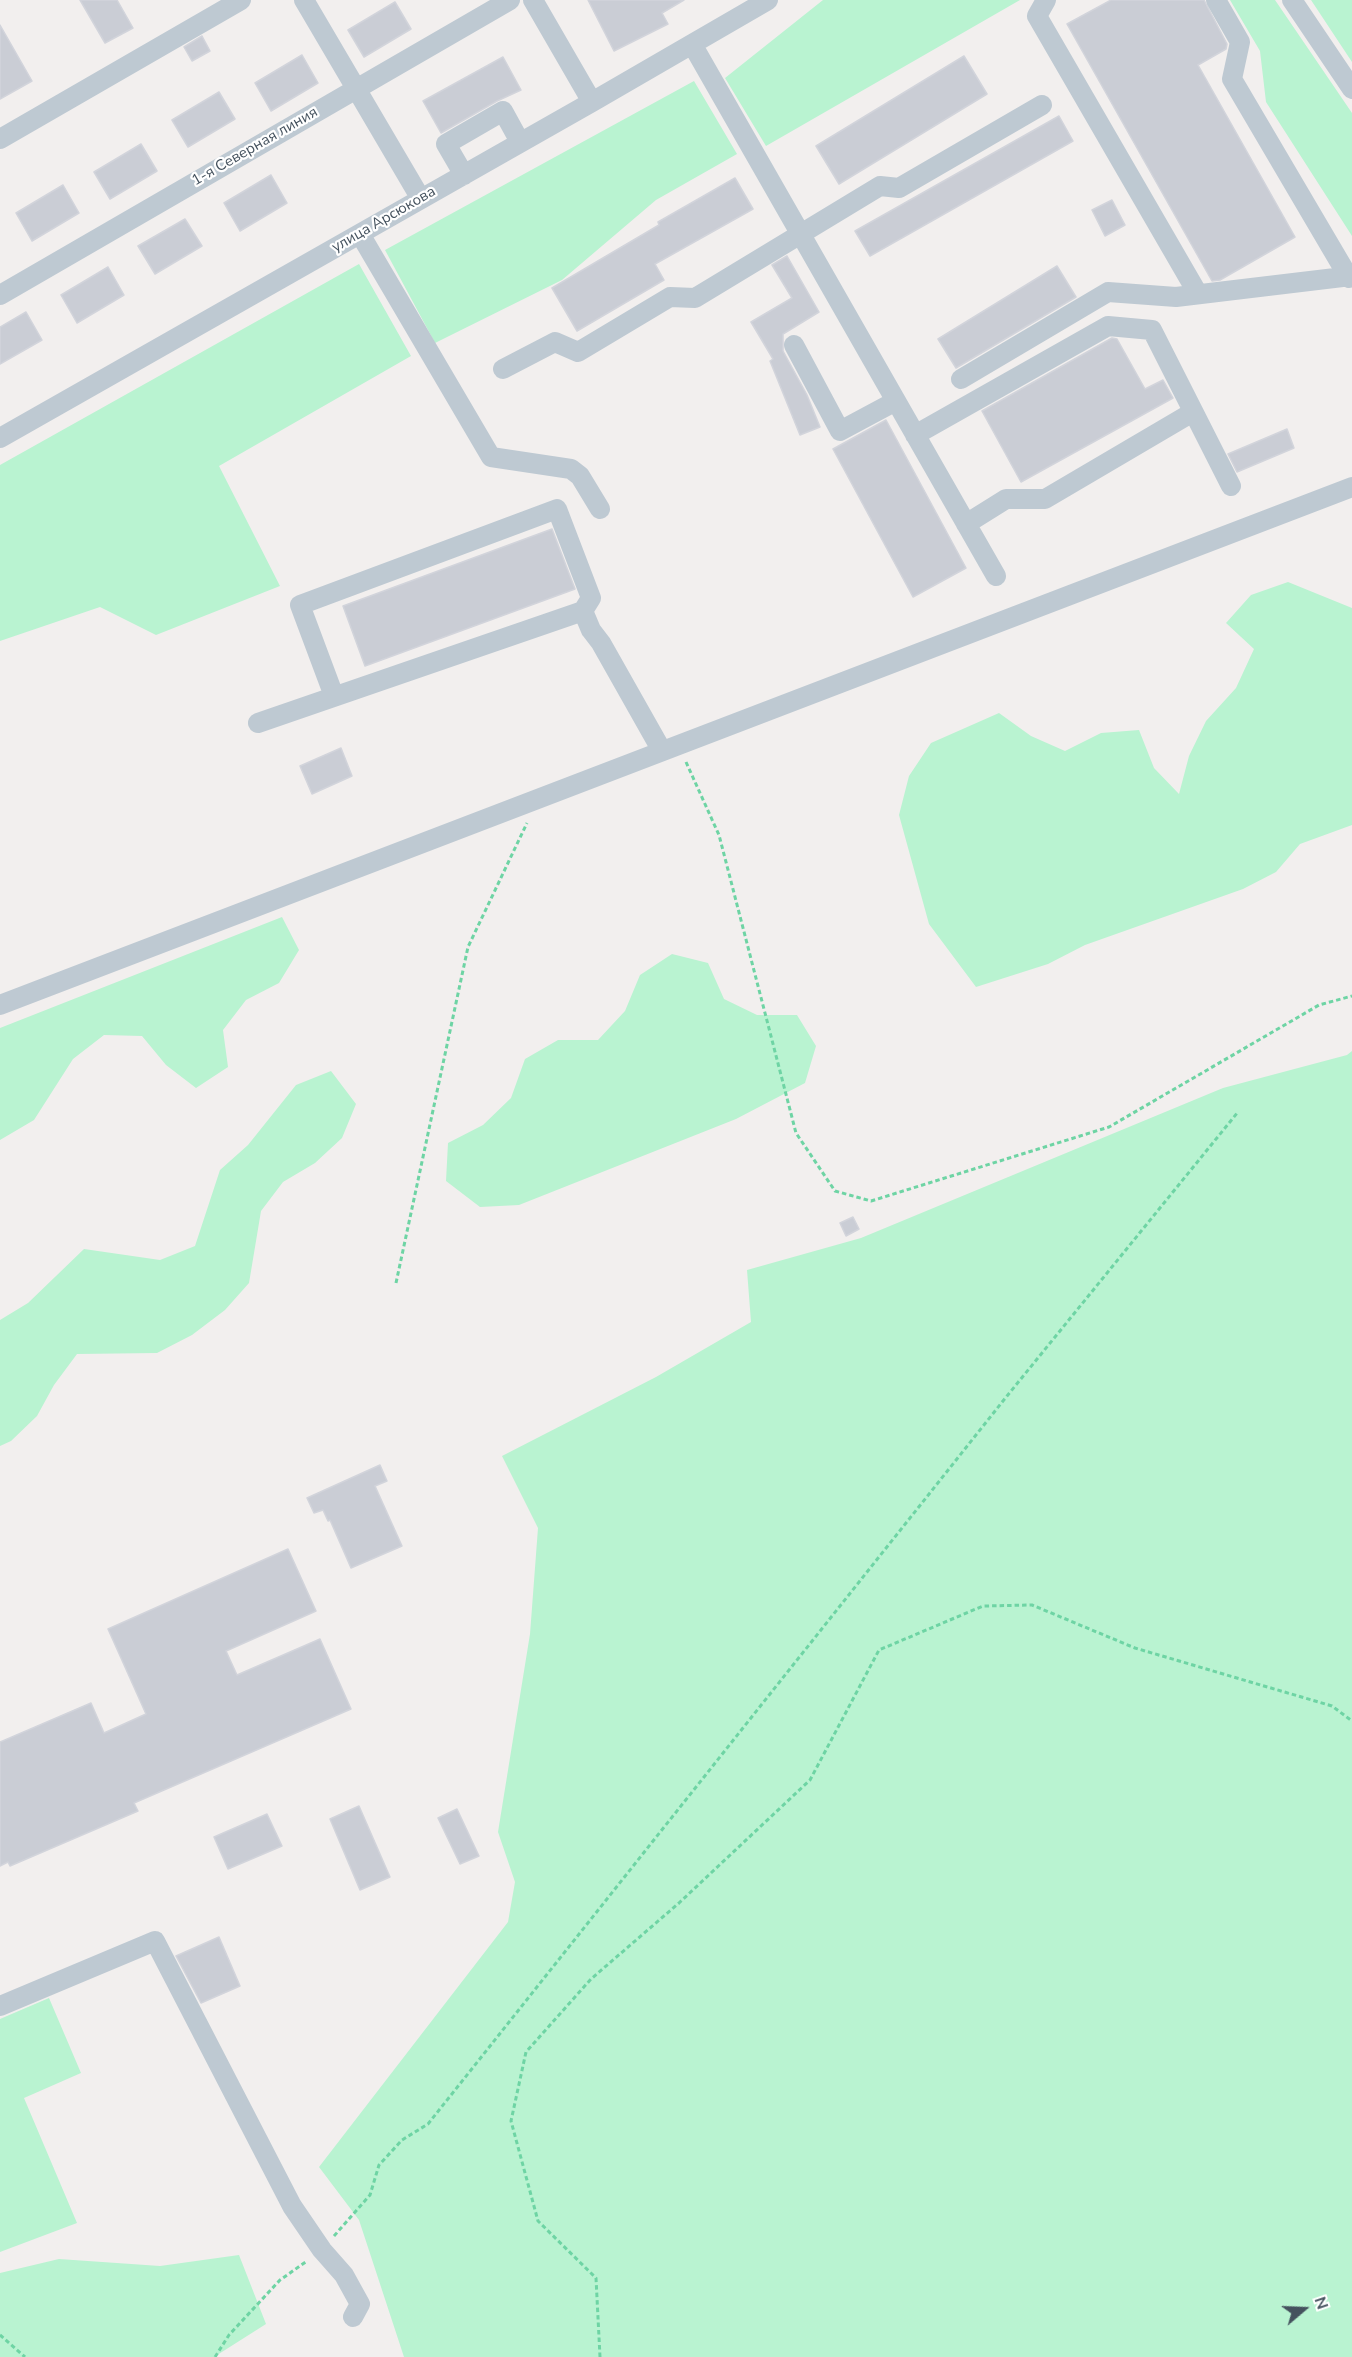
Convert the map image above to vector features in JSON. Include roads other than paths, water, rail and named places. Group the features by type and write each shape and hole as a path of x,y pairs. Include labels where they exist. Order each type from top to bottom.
{"street":[{"path":"0,138 241,0"},
{"path":"304,0 421,199"},
{"name":"1-я Северная линия","path":"0,295 510,0"},
{"path":"533,0 592,102"},
{"name":"улица Арсюкова","path":"0,438 768,0"},
{"path":"1046,0 1037,16 1198,294"},
{"path":"961,379 1108,292 1176,297 1350,277 1232,79 1240,42 1215,0"},
{"path":"1292,0 1352,89"},
{"path":"692,44 996,576"},
{"path":"503,369 555,342 578,352 670,297 695,298 880,186 899,188 1042,105"},
{"path":"464,175 446,144 503,111 520,142"},
{"path":"360,234 491,457 571,469 580,476 600,508"},
{"path":"915,435 1108,326 1152,330 1231,486"},
{"path":"794,345 840,431 896,401"},
{"path":"966,524 1005,499 1045,499 1193,412"},
{"path":"0,1005 1352,487"},
{"path":"258,723 583,611 591,598 557,509 300,605 334,696"},
{"path":"583,611 591,630 670,748"},
{"path":"0,2006 155,1941 292,2206 322,2250 344,2275 360,2304 353,2317"}]}
